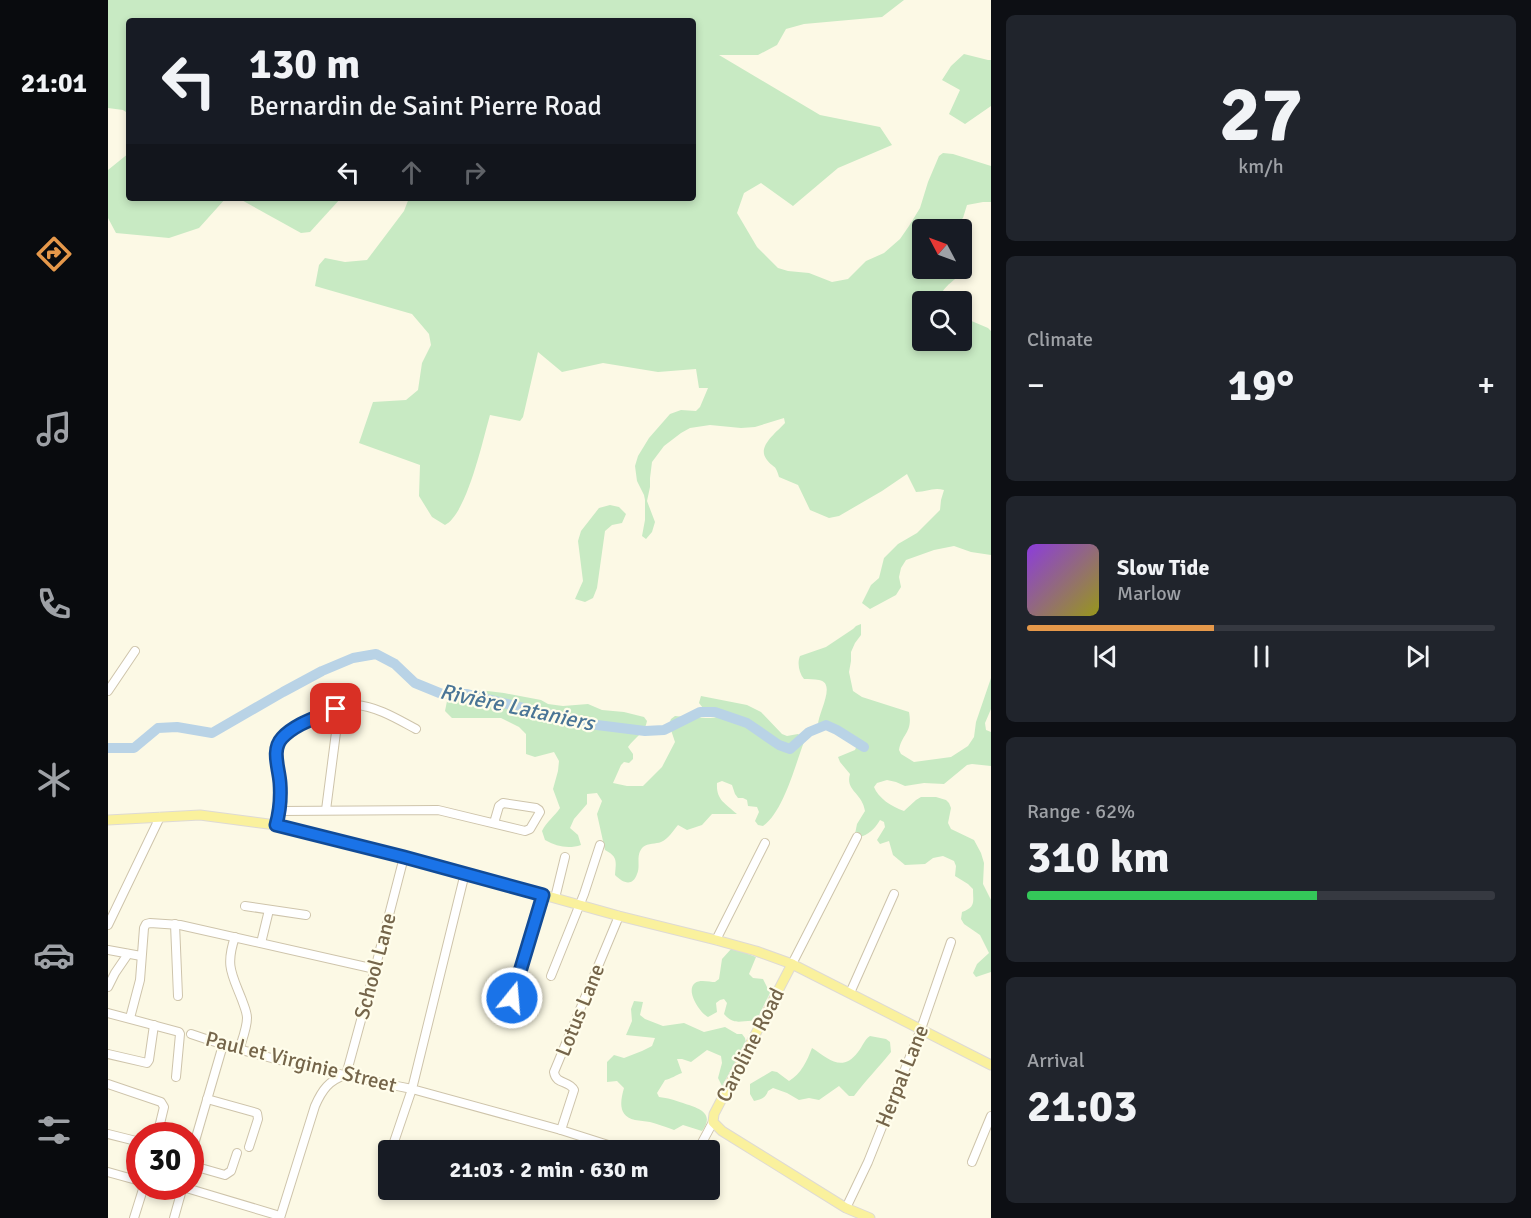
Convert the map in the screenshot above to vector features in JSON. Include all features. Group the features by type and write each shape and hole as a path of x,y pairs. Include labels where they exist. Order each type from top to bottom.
{"main road":[{"path":"108,820 200,815 276,825 756,951 792,964 991,1065"},
{"name":"Caroline Road","path":"792,964 714,1114 712,1122 722,1131 846,1208 870,1218"}],"street":[{"path":"108,691 135,651"},
{"path":"276,825 280,781 276,753 283,737 295,728 354,704 370,707 416,729"},
{"path":"326,810 339,709"},
{"path":"279,811 438,810 525,831 530,829 540,812 537,808 503,803 499,806 494,823"},
{"path":"108,925 160,817"},
{"path":"792,964 857,837"},
{"path":"716,940 765,843"},
{"path":"551,976 578,904 584,894 600,845"},
{"name":"School Lane","path":"346,1076 404,857"},
{"path":"555,898 566,857"},
{"name":"Paul et Virginie Street","path":"412,1089 465,873"},
{"path":"850,993 894,894"},
{"path":"506,1018 543,895"},
{"path":"245,906 306,915"},
{"path":"261,943 269,910"},
{"name":"Lotus Lane","path":"561,1130 574,1090 567,1083 558,1081 554,1072 618,916"},
{"path":"130,1018 140,980 146,924 178,924 375,969"},
{"path":"178,924 178,996"},
{"path":"235,938 229,960 230,969 246,1012 247,1021 239,1050"},
{"name":"Herpal Lane","path":"846,1208 921,1029 951,942"},
{"path":"108,950 141,956"},
{"path":"108,987 129,954"},
{"path":"108,1012 178,1031 180,1033 176,1077"},
{"path":"108,1054 147,1063 154,1025"},
{"name":"Paul et Virginie Street","path":"191,1034 239,1050 346,1076 412,1089 592,1140"},
{"path":"200,1122 223,1045"},
{"path":"204,1193 280,1217 321,1092 337,1078 346,1076"},
{"path":"108,1084 161,1102 164,1107 160,1122"},
{"path":"395,1140 412,1089"},
{"path":"207,1099 257,1113 258,1119 249,1146"},
{"path":"972,1162 991,1116"},
{"path":"703,1140 712,1122"},
{"path":"108,1134 126,1138"},
{"path":"204,1169 225,1175 231,1171 237,1153"},
{"path":"108,1172 126,1177"},
{"path":"134,1218 140,1200"},
{"path":"174,1218 179,1200"}],"green space":[{"path":"108,0 904,0 882,17 804,24 786,29 777,45 758,55 719,55 820,115 880,127 892,145 838,168 793,206 761,183 744,193 737,213 757,247 778,268 809,273 832,282 848,279 866,261 884,253 900,239 912,221 912,279 955,279 943,291 912,291 912,351 972,351 972,321 991,331 991,555 971,552 954,546 906,560 899,577 901,587 896,595 870,609 862,603 871,585 879,578 884,558 898,544 917,533 940,510 944,490 916,492 907,474 839,516 829,518 810,510 798,485 779,477 764,455 765,445 785,423 784,418 755,427 710,425 690,428 664,446 652,462 647,501 655,522 652,532 646,539 642,536 645,500 637,481 635,466 649,438 670,414 681,410 696,411 700,407 708,388 699,388 696,369 658,372 603,363 562,372 538,352 523,417 520,421 490,415 467,492 453,518 445,525 432,517 419,496 420,465 359,443 373,402 406,400 418,390 422,363 431,345 429,334 412,314 315,286 319,265 325,258 345,262 367,260 404,211 408,201 696,201 696,18 126,18 126,112 108,108"},
{"path":"964,54 991,60 991,106 965,124 949,114 960,90 942,80 951,66"},
{"path":"943,153 991,166 991,202 967,205 963,218 913,219 920,208 939,156"},
{"path":"126,155 126,201 223,201 199,228 169,238 116,233 108,218 108,170"},
{"path":"243,201 338,201 310,232 301,233"},
{"path":"610,505 619,507 626,514 622,523 612,525 605,531 597,588 593,598 585,602 575,599 583,581 578,541 581,531 599,508"},
{"path":"861,624 861,635 851,652 849,672 853,691 862,697 909,712 910,724 899,750 901,754 914,762 951,757 968,746 974,737 976,722 991,678 991,709 985,723 986,730 991,732 991,766 967,765 944,784 924,783 905,786 887,780 877,783 874,787 886,802 904,811 921,797 946,800 951,808 948,823 951,829 974,840 984,863 983,884 991,900 991,972 976,977 973,973 977,964 989,953 980,935 964,924 961,919 962,912 973,904 973,889 955,876 954,861 943,856 933,858 925,864 905,865 893,855 889,841 880,844 877,840 885,827 884,822 880,820 865,835 858,838 855,834 857,824 865,811 861,800 850,784 850,774 838,757 855,750 858,743 835,727 818,725 827,692 826,687 824,682 819,680 804,679 799,662 800,656 826,647"},
{"path":"479,690 563,706 588,704 602,710 644,717 647,721 644,729 628,747 633,754 633,759 621,765 613,783 627,786 643,786 662,767 675,742 669,724 675,716 711,718 725,713 703,708 699,703 701,696 747,705 761,712 782,734 787,736 798,734 804,742 783,799 763,826 758,825 755,821 759,812 757,807 748,806 747,800 738,798 732,785 722,781 717,783 720,797 737,814 712,814 702,825 687,830 678,825 664,841 643,847 639,853 637,874 632,881 627,882 615,875 615,860 605,850 597,814 602,801 597,793 587,794 587,804 574,819 570,828 578,835 581,845 563,847 545,840 542,831 560,808 553,789 559,761 554,752 535,757 526,754 526,734 519,727 501,718 452,718 445,711 447,701"},
{"path":"732,948 756,957 749,974 753,978 763,979 770,993 756,1021 736,1021 728,1018 724,1014 727,1003 724,999 716,1003 717,1012 708,1017 698,1007 693,996 692,987 695,983 715,982 719,979 722,959"},
{"path":"634,1001 643,1002 640,1015 663,1026 684,1023 704,1032 725,1027 737,1034 742,1034 745,1038 746,1043 722,1086 718,1078 722,1063 721,1056 707,1050 691,1062 677,1059 682,1073 665,1080 657,1093 659,1097 683,1103 703,1112 707,1119 702,1131 683,1125 674,1130 629,1118 622,1108 624,1088 617,1081 607,1082 607,1062 614,1055 624,1058 642,1051 652,1046 655,1038 626,1035 632,1021 631,1009"},
{"path":"870,1036 890,1042 891,1052 854,1096 849,1096 839,1086 819,1100 809,1098 799,1100 773,1088 763,1098 754,1101 750,1094 750,1084 772,1071 789,1081 803,1067 812,1048 830,1060 846,1062 858,1052"}],"waterway":[{"name":"Rivière Lataniers","path":"108,748 134,748 158,728 177,727 212,733 322,671 353,658 376,654 395,664 415,683 442,694 467,694 589,724 645,731 664,730 700,712 715,712 747,723 779,745 790,749 809,732 826,725 864,747"}],"route":[{"path":"336,709 295,728 278,744 276,753 280,802 276,825 543,895 512,998"}]}
